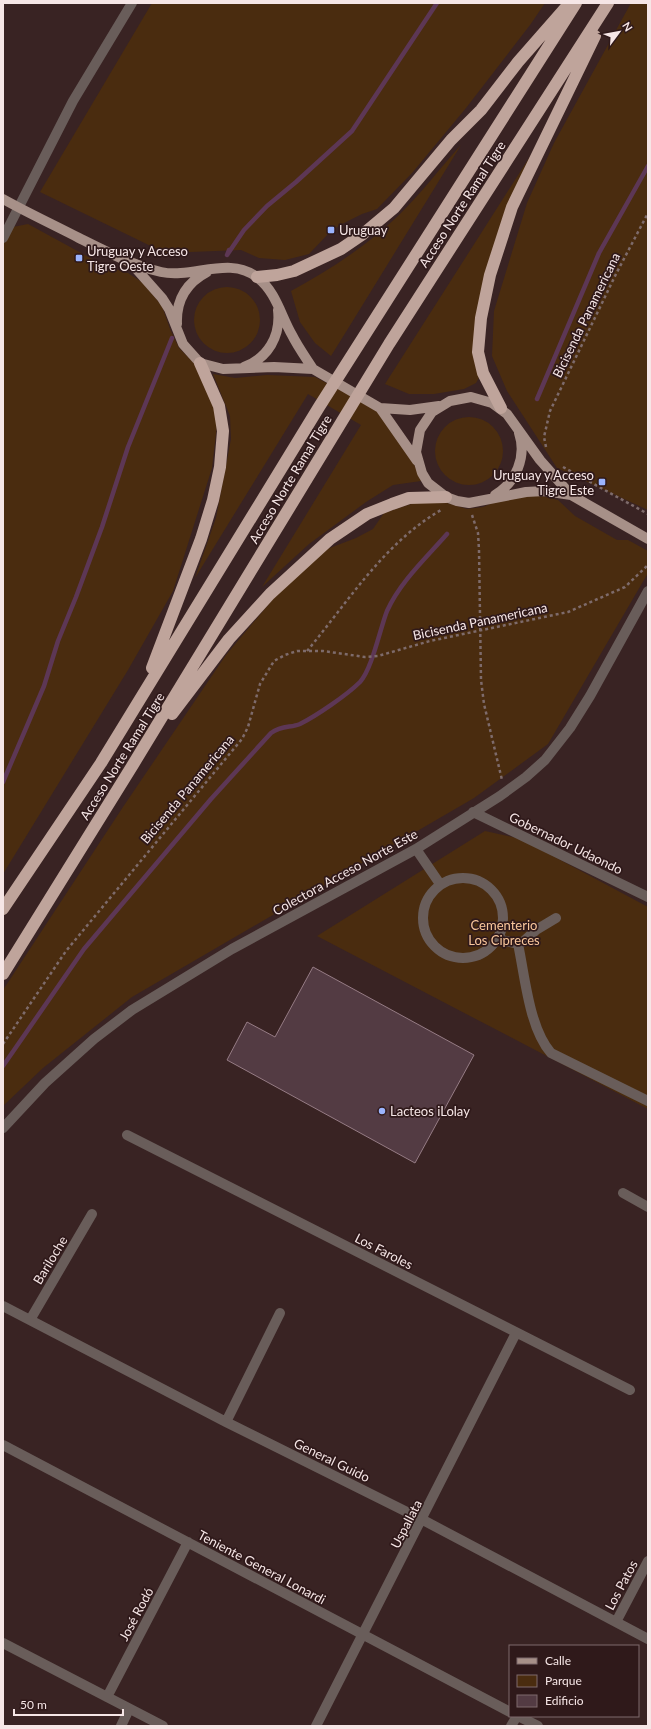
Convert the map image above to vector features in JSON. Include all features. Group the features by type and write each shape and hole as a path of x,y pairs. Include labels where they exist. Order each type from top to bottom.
{"highway":[{"path":"257,277 277,275 294,271 341,248 363,234 394,208 452,140 481,110 518,62 570,3"},
{"name":"Acceso Norte Ramal Tigre","path":"3,909 101,763 319,407 576,3"},
{"path":"501,408 483,373 478,352 481,318 490,275 512,207 609,3"},
{"name":"Acceso Norte Ramal Tigre","path":"3,974 134,763 342,419 609,3"},
{"path":"101,763 156,661 201,539 213,500 220,467 223,431 219,406 200,363"},
{"path":"134,763 229,639 270,594 330,539 367,514 410,498 452,499"}],"main road":[{"path":"3,199 131,263 162,272 209,271"},
{"path":"131,263 162,298 169,309 179,335 189,352 200,363 213,368 232,370 274,367 313,369 380,408 418,462"},
{"path":"179,335 176,313 179,302 190,283 209,271 221,268 234,268 246,271 257,277 271,292 291,334 313,369"},
{"path":"232,370 252,364 260,358 270,346 277,332 278,322 276,302"},
{"path":"516,427 522,450 517,473 502,491 492,497 469,503 452,499 428,483 422,473 416,452 420,430 432,412 450,401 471,397 487,401 501,408 507,414 540,460 571,495 648,539"},
{"path":"380,408 410,410 440,406"},
{"path":"492,497 545,491 571,495"}],"street":[{"path":"3,238 73,101 132,3"},
{"name":"Colectora Acceso Norte Este","path":"3,1128 45,1083 94,1039 132,1010 232,949 416,848 526,777 545,760 570,728 590,696 648,591"},
{"name":"Gobernador Udaondo","path":"473,812 648,897"},
{"path":"416,848 440,884"},
{"path":"466,877 479,881 491,888 499,899 503,912 503,926 498,939 488,950 476,957 461,959 447,956 435,948 426,936 422,922 423,907 430,894 440,884 452,878 466,877"},
{"path":"498,939 518,944 523,942 536,930 556,918"},
{"path":"518,944 533,1017 544,1045 551,1053 648,1101"},
{"name":"Los Faroles","path":"127,1135 630,1390"},
{"path":"623,1194 648,1207"},
{"name":"Bariloche","path":"30,1320 92,1214"},
{"name":"General Guido","path":"3,1306 226,1422 423,1520 648,1639"},
{"path":"226,1422 280,1313"},
{"name":"Uspallata","path":"316,1726 423,1520 516,1333"},
{"name":"Teniente General Lonardi","path":"3,1445 509,1711"},
{"name":"José Rodó","path":"107,1697 188,1542"},
{"name":"Los Patos","path":"616,1622 648,1561"},
{"path":"3,1643 163,1726"},
{"path":"121,1726 130,1709"},
{"path":"511,1726 516,1717"},
{"path":"519,1717 538,1726"}],"path":[{"name":"Bicisenda Panamericana","path":"547,449 544,437 550,411 616,274 648,213"},
{"path":"558,464 648,514"},
{"path":"307,651 385,555 452,499"},
{"path":"469,503 478,534 481,630 480,680 504,792"},
{"name":"Bicisenda Panamericana","path":"3,1044 66,952 242,739 248,727 260,684 274,661 297,651 323,651 365,657 378,656 430,641 568,612 625,587 648,564"}],"green space":[{"path":"152,3 545,3 530,25 466,108 412,173 377,209 362,214 340,225 329,233 309,254 285,260 259,258 241,250 165,253 40,192"},
{"path":"631,3 648,3 648,510 557,468 507,391 492,356 494,311 527,203 554,143"},
{"path":"543,136 489,269 480,376 476,383 464,389 434,394 409,394 385,384"},
{"path":"461,145 331,356 315,343 300,322 291,291 320,275 347,257 386,227 415,199"},
{"path":"28,224 105,266 128,273 143,283 162,306 170,329 179,348 197,366 218,416 212,468 173,591 128,670 3,874 3,244 13,227"},
{"path":"220,287 234,287 246,292 255,301 260,313 258,333 251,344 234,353 220,353 208,348 199,339 194,327 194,313 199,301 208,292"},
{"path":"213,374 235,378 267,375 315,377 367,404 377,411 393,431 415,466 421,481 393,485 366,502 309,544 262,587 361,425 308,394 195,578 216,518 231,439 230,416"},
{"path":"469,417 482,420 493,427 500,438 503,451 500,464 493,475 482,482 469,485 456,482 445,475 438,464 435,451 438,438 445,427 456,420"},
{"path":"534,494 558,500 575,516 617,540 628,540 648,551 648,573 548,744 474,798 132,997 43,1068 3,1106 3,990 123,807 226,655 273,599 322,551 356,538 373,529 384,513 420,501 444,502 467,509 483,507 502,499"},
{"name":"Cementerio Los Cipreces","path":"485,831 521,839 648,907 648,1109 317,936"}],"building":[{"name":"Lacteos iLolay","path":"313,967 474,1055 415,1163 227,1060 247,1022 275,1037"}],"waterway":[{"path":"229,250 227,255 244,230 267,206 352,131 437,3"},
{"path":"537,399 599,253 648,166"},
{"path":"3,782 44,686 58,641 102,527 128,447 172,338"},
{"path":"3,1066 84,949 211,799 271,733 275,730 300,724 323,711 360,682 368,668 392,600 406,580 447,534"}],"place":[{"name":"Uruguay","path":"331,230"},
{"name":"Uruguay y Acceso Tigre Oeste","path":"79,258"},
{"name":"Uruguay y Acceso Tigre Este","path":"602,482"},
{"name":"Lacteos iLolay","path":"382,1111"}]}
